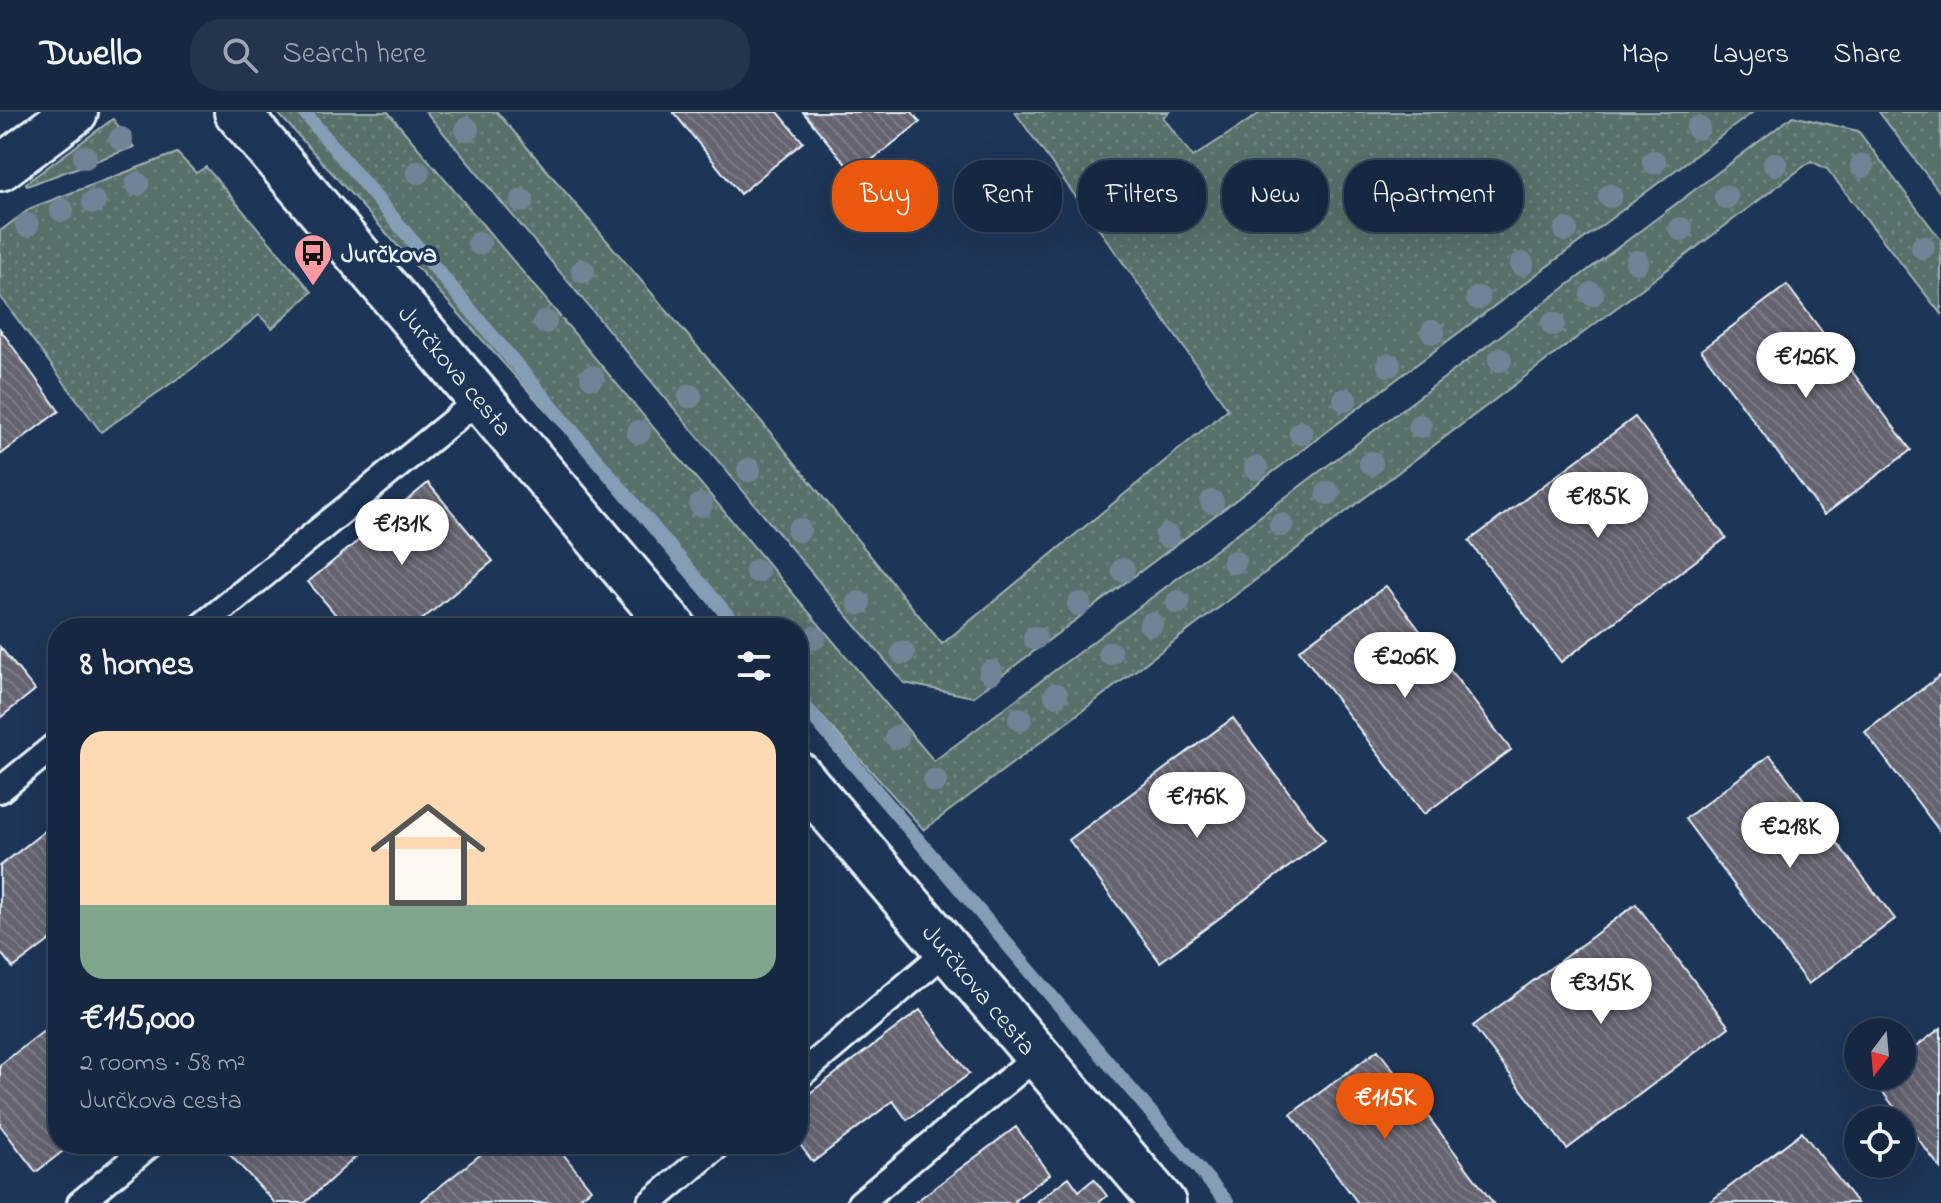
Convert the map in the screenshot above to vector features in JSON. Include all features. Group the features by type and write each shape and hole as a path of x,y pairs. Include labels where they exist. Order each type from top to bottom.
{"main road":[{"path":"0,168 75,112"},
{"name":"Jurčkova cesta","path":"237,112 666,618"},
{"name":"Jurčkova cesta","path":"808,786 1163,1203"}],"lane":[{"path":"211,618 480,399"},
{"path":"0,790 48,751"},
{"path":"808,1069 948,950"},
{"path":"860,1203 1037,1056"},
{"path":"80,1203 139,1154"},
{"path":"650,1203 708,1154"}],"green space":[{"path":"277,112 388,112 934,761 1793,116 1858,131 1941,240 1941,314 1827,169 1811,161 924,830 808,701 808,618 733,618"},
{"path":"426,112 497,112 761,421 942,644 1228,409 1101,232 1206,232 1206,160 1078,160 1078,200 1062,178 1062,160 1049,160 1015,112 1169,112 1163,117 1193,157 1262,112 1753,112 973,697 904,683"},
{"path":"1879,112 1941,112 1941,194"},
{"path":"113,119 134,147 27,186 26,183"},
{"path":"177,153 196,173 206,167 312,292 272,328 259,315 193,368 101,432 0,296 0,231 31,208"}],"building":[{"path":"673,112 778,112 803,142 740,194"},
{"path":"803,112 912,112 920,122 872,160 842,160"},
{"path":"1787,285 1911,450 1824,515 1701,350"},
{"path":"0,329 59,411 0,455"},
{"path":"1635,417 1726,538 1561,662 1469,541"},
{"path":"428,483 493,561 424,618 339,618 308,582"},
{"path":"1386,586 1511,750 1424,814 1299,650"},
{"path":"0,647 35,690 0,718"},
{"path":"1941,675 1941,833 1865,732"},
{"path":"1233,718 1325,840 1160,962 1069,840"},
{"path":"1770,755 1895,919 1808,984 1685,819"},
{"path":"45,831 48,835 48,942 13,968 0,952 0,866"},
{"path":"1636,904 1729,1027 1567,1149 1473,1026"},
{"path":"920,1010 969,1074 907,1120 893,1101 813,1162 807,1154 808,1094"},
{"path":"48,1028 48,1154 59,1154 36,1172 0,1125 0,1065"},
{"path":"1941,1028 1941,1169 1916,1136 1916,1106 1893,1106 1881,1090 1916,1090 1916,1047"},
{"path":"1378,1050 1493,1203 1358,1203 1291,1114"},
{"path":"1016,1127 1050,1174 1015,1200 1017,1203 914,1203"},
{"path":"1802,1132 1857,1203 1708,1203"},
{"path":"229,1154 359,1154 305,1203 275,1203"},
{"path":"481,1154 563,1154 591,1189 573,1203 419,1203"},
{"path":"1069,1177 1079,1191 1094,1179 1107,1196 1098,1203 1035,1203"}],"waterway":[{"path":"304,112 730,618"},
{"path":"808,711 1228,1203"}],"place":[{"name":"Jurčkova","path":"313,287"}]}
